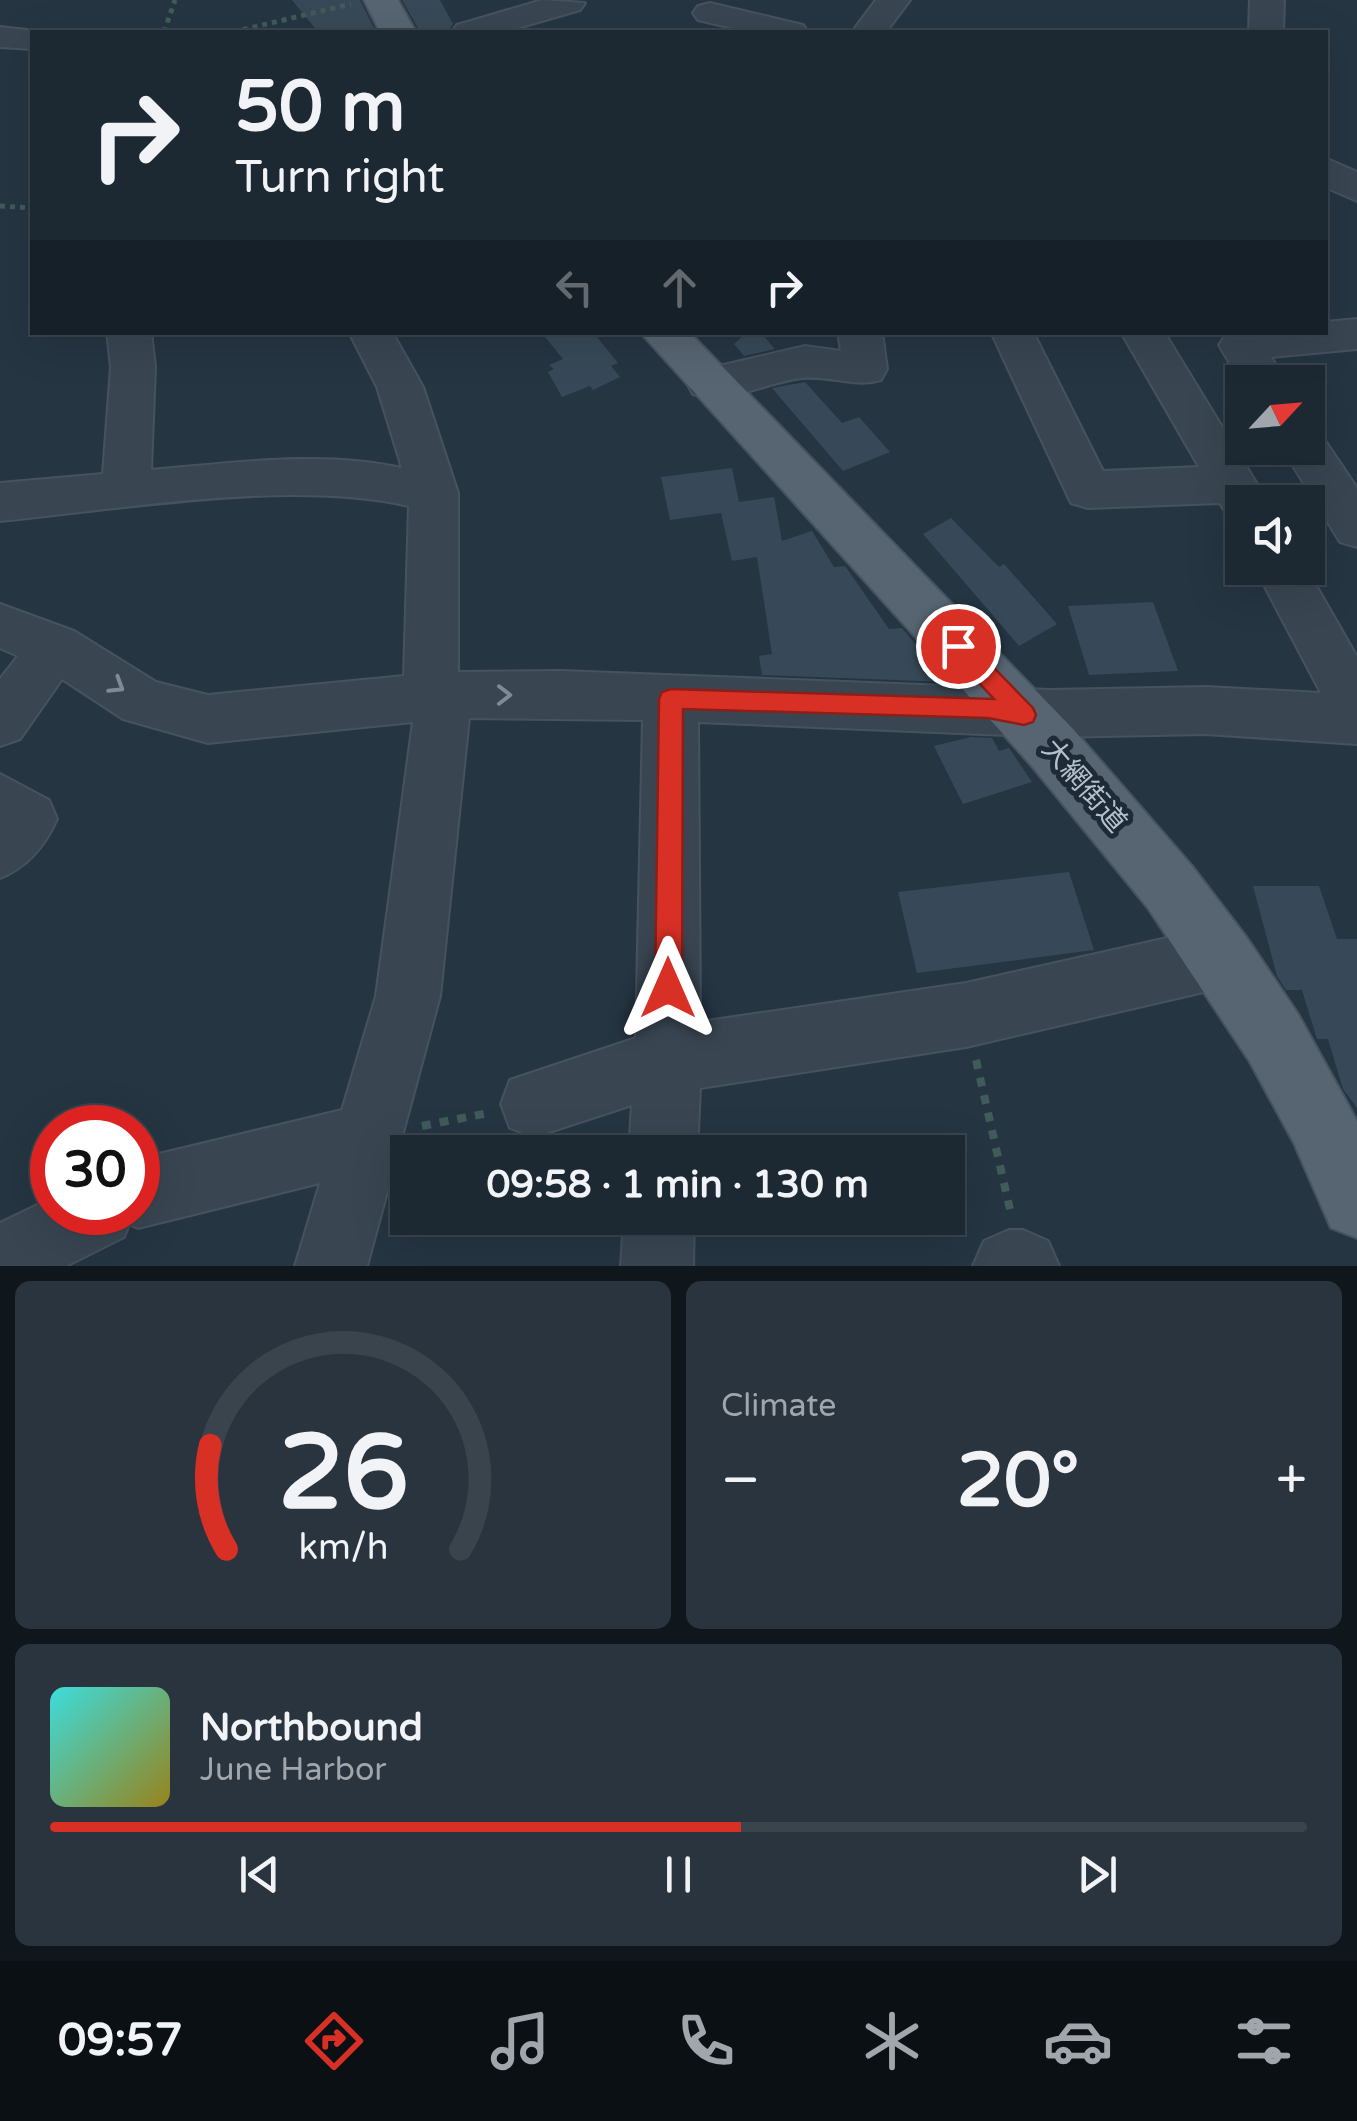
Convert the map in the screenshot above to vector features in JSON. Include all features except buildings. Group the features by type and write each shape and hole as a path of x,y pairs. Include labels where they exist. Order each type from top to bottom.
{"main road":[{"path":"370,1 396,30"},
{"name":"大網街道","path":"665,335 1103,802 1222,957 1271,1031 1312,1104 1357,1202"}],"street":[{"path":"870,30 893,0"},
{"path":"1266,30 1267,0"},
{"path":"476,30 567,2 588,30"},
{"path":"712,10 783,30"},
{"path":"0,36 30,39"},
{"path":"1253,365 1241,346 1357,334"},
{"path":"126,492 133,366 129,335"},
{"path":"331,1266 408,996 437,695 434,493 400,386 372,335"},
{"path":"709,383 804,362 865,369 860,335"},
{"path":"1015,335 1088,490 1225,493"},
{"path":"1144,335 1233,485"},
{"path":"1317,465 1352,513"},
{"path":"0,502 263,478 375,480 434,493"},
{"path":"1289,585 1357,707"},
{"path":"0,626 55,647 142,702 208,720 437,695 988,708 1057,716 1095,710 1202,710 1357,720"},
{"path":"0,722 55,647"},
{"path":"664,1135 671,699"},
{"path":"0,800 28,820 0,850"},
{"path":"534,1104 668,1060 966,1015 1222,957"},
{"path":"160,1188 366,1138"},
{"path":"0,1261 53,1235"},
{"path":"657,1266 659,1235"}],"path":[{"path":"165,30 175,0"},
{"path":"242,30 370,1"},
{"path":"0,206 30,208"},
{"path":"966,1015 1018,1265"},
{"path":"366,1138 534,1104"}],"route":[{"path":"668,988 671,699 988,708 1024,715 958,646"}]}
